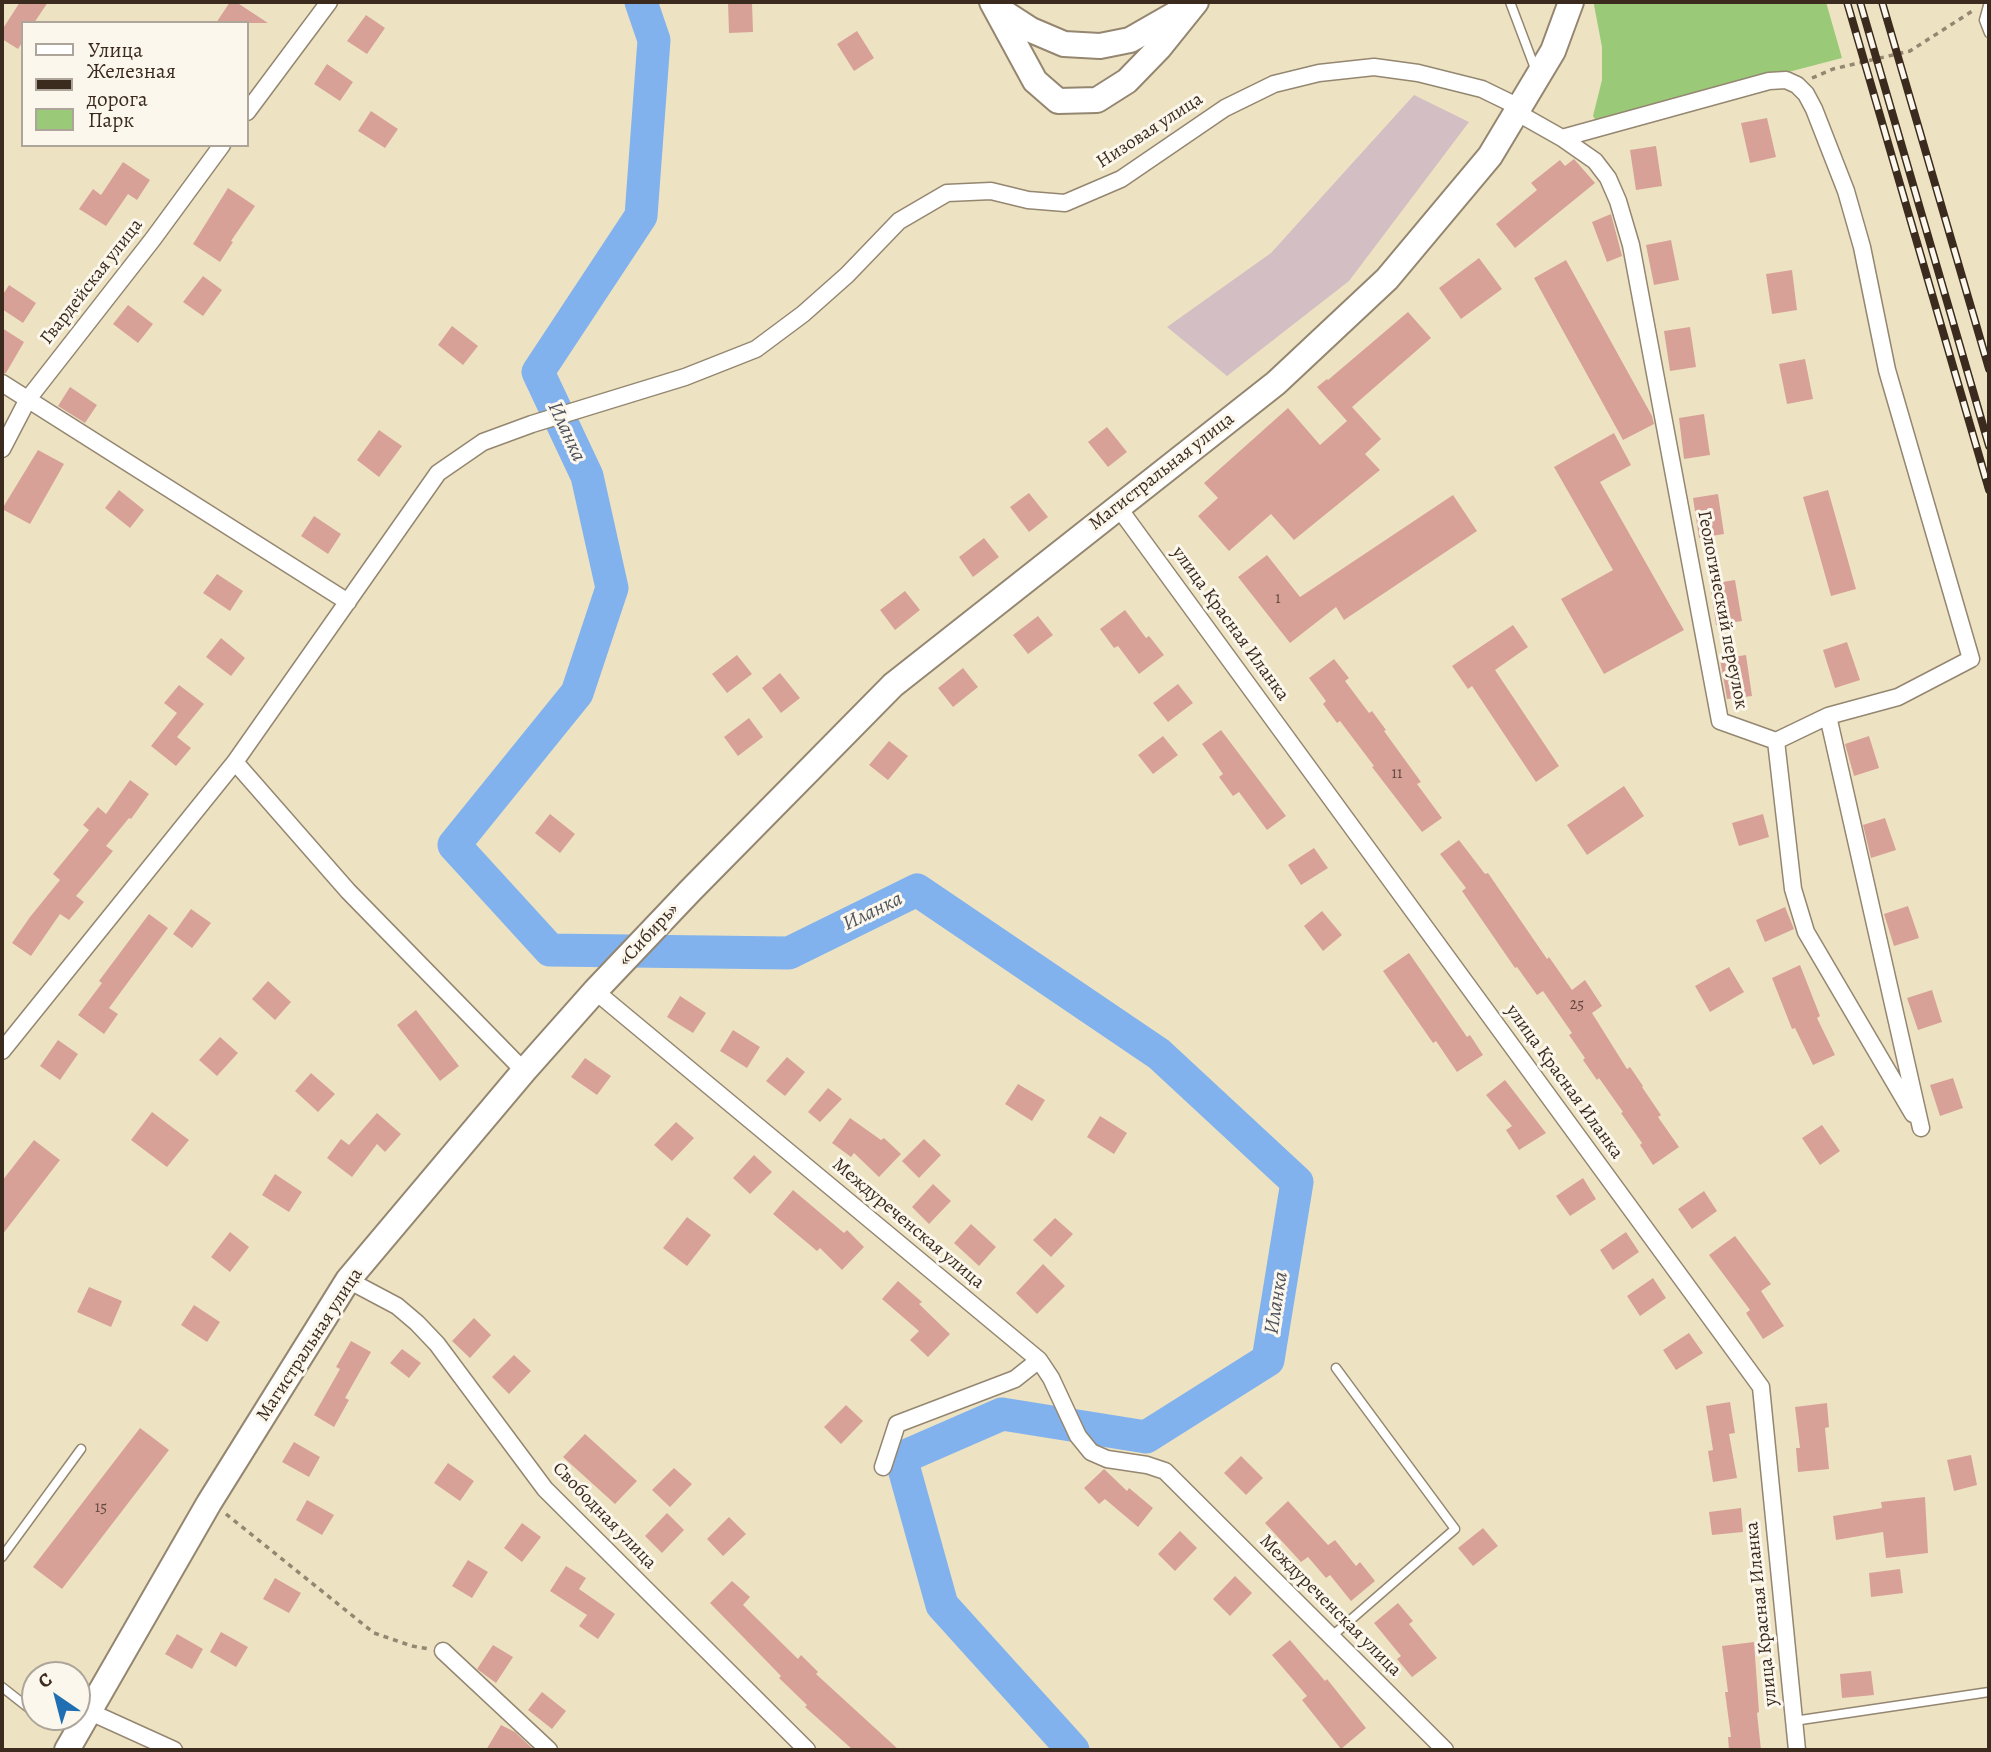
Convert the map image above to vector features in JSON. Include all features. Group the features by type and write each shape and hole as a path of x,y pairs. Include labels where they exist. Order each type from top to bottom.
{"main road":[{"name":"Магистральная улица","path":"690,891 893,685 1276,383 1387,279 1490,156 1553,51 1571,2"},
{"path":"993,4 1035,81 1058,101 1097,100 1127,81 1159,48 1195,3"},
{"path":"993,4 1031,30 1064,44 1100,46 1130,40 1195,3"},
{"name":"«Сибирь»","path":"601,985 690,891"},
{"name":"Магистральная улица","path":"91,1699 348,1280 524,1071 601,985"},
{"name":"Магистральная улица","path":"67,1750 75,1731"}],"street":[{"path":"248,111 329,2"},
{"name":"Низовая улица","path":"2,1051 235,762 438,473 483,442 532,424 685,377 755,349 803,314 847,275 899,221 947,193 991,191 1028,200 1065,203 1121,179 1225,108 1274,84 1319,73 1374,67 1482,89 1518,110"},
{"path":"1562,138 1769,81 1786,80 1797,85 1814,109 1846,191 1862,247 1887,370 1971,659 1898,696 1828,716 1776,740 1793,889 1806,932 1921,1128 1828,716"},
{"name":"Геологический переулок","path":"1518,110 1595,161 1608,178 1618,201 1631,245 1720,721 1776,740"},
{"name":"Гвардейская улица","path":"2,449 28,399 153,239 221,147"},
{"path":"2,383 348,602"},
{"name":"улица Красная Иланка","path":"1118,507 1761,1387 1797,1750"},
{"path":"235,762 348,891 524,1071"},
{"name":"Междуреченская улица","path":"601,985 1039,1360 1078,1436 1091,1452 1107,1459 1147,1465 1165,1471 1445,1750"},
{"name":"Свободная улица","path":"348,1280 397,1306 417,1323 437,1344 545,1489 807,1750"},
{"path":"883,1467 897,1424 1015,1379 1039,1360"},
{"path":"443,1651 549,1750"},
{"path":"91,1715 174,1750"}],"lane":[{"path":"1510,2 1538,76"},
{"path":"1989,2 1984,20 1989,33"},
{"path":"1332,1636 1455,1529 1336,1368"},
{"path":"2,1557 81,1449"},
{"path":"2,1687 21,1702"},
{"path":"1794,1721 1989,1692"}],"path":[{"path":"1797,85 1833,69 1910,51 1977,8"},
{"path":"210,1502 374,1633 412,1646 443,1651"}],"shaded area":[{"path":"1414,95 1469,122 1349,281 1227,376 1167,327 1271,253"}],"green space":[{"path":"1595,2 1826,2 1842,58 1597,122 1593,116 1602,80 1602,47"}],"building":[{"path":"20,2 48,2 35,21 21,21 21,44 18,49 2,39 2,30"},
{"path":"230,2 236,2 268,23 248,21 217,21"},
{"path":"728,2 752,2 753,32 729,33"},
{"path":"366,15 385,28 367,54 347,41"},
{"path":"857,31 874,58 854,71 837,44"},
{"path":"327,64 353,82 340,101 314,84"},
{"path":"371,111 398,129 385,148 358,131"},
{"path":"1767,118 1776,157 1750,163 1741,123"},
{"path":"1656,146 1662,186 1636,190 1630,150"},
{"path":"1574,159 1595,183 1515,248 1496,224 1537,190 1531,183 1560,160 1565,166"},
{"path":"123,162 150,180 137,200 128,194 106,226 79,209 93,189 101,195"},
{"path":"228,188 255,206 220,262 193,244"},
{"path":"1611,214 1622,256 1607,262 1592,222"},
{"path":"1671,240 1679,280 1654,285 1646,245"},
{"path":"1479,258 1502,289 1461,319 1439,288"},
{"path":"1566,260 1652,416 1654,424 1623,440 1534,278"},
{"path":"1792,270 1797,310 1772,314 1766,274"},
{"path":"203,276 222,290 203,316 183,302"},
{"path":"9,285 36,303 23,323 2,309 2,296"},
{"path":"128,305 153,324 138,343 113,324"},
{"path":"1408,312 1431,338 1352,407 1381,439 1365,454 1380,470 1294,540 1271,514 1229,551 1198,516 1218,498 1204,483 1288,408 1320,445 1347,421 1317,387"},
{"path":"452,326 478,346 463,365 438,345"},
{"path":"1690,327 1696,367 1670,371 1664,331"},
{"path":"2,328 24,342 6,373 2,373"},
{"path":"1805,359 1813,399 1787,404 1779,364"},
{"path":"70,387 97,405 85,423 58,406"},
{"path":"1704,414 1710,455 1684,459 1679,418"},
{"path":"1107,427 1127,452 1108,467 1088,442"},
{"path":"379,430 402,446 379,477 357,460"},
{"path":"1614,433 1631,465 1600,482 1684,630 1604,674 1561,599 1613,570 1554,467"},
{"path":"38,450 64,464 30,524 2,509"},
{"path":"119,490 144,510 130,528 105,508"},
{"path":"1828,490 1856,589 1831,596 1803,497"},
{"path":"1029,493 1048,517 1029,532 1010,507"},
{"path":"1718,494 1724,534 1699,538 1693,498"},
{"path":"1453,495 1477,531 1344,620 1336,607 1290,643 1238,577 1267,555 1300,597"},
{"path":"314,516 341,534 328,554 301,536"},
{"path":"984,538 999,557 973,577 959,557"},
{"path":"217,574 243,591 230,611 203,593"},
{"path":"1735,580 1742,621 1716,625 1710,584"},
{"path":"905,591 920,610 895,630 880,610"},
{"path":"1125,610 1146,638 1149,636 1164,655 1139,674 1118,646 1114,648 1100,629"},
{"path":"1038,616 1053,635 1028,654 1013,635"},
{"path":"1513,625 1528,647 1495,670 1559,766 1536,782 1472,686 1468,689 1452,666"},
{"path":"221,638 245,658 231,676 206,657"},
{"path":"1847,642 1860,680 1835,688 1823,650"},
{"path":"737,655 752,674 727,693 712,674"},
{"path":"1746,655 1752,696 1727,699 1720,659"},
{"path":"1334,659 1349,678 1345,681 1369,713 1372,711 1386,730 1384,731 1421,782 1417,784 1442,818 1422,832 1340,721 1337,723 1323,704 1326,701 1309,678"},
{"path":"963,668 978,687 953,707 938,688"},
{"path":"780,673 800,698 781,713 762,688"},
{"path":"1178,684 1193,703 1168,722 1153,703"},
{"path":"179,685 204,704 177,737 191,748 176,766 151,746 177,713 164,703"},
{"path":"749,718 763,737 738,756 724,737"},
{"path":"1221,730 1286,816 1267,830 1239,792 1233,796 1219,777 1223,774 1202,744"},
{"path":"1163,736 1178,755 1153,774 1138,755"},
{"path":"1869,736 1879,768 1854,776 1845,744"},
{"path":"889,741 908,756 888,780 869,765"},
{"path":"130,780 149,794 106,846 113,851 76,896 84,902 69,920 60,914 31,956 12,943 60,880 53,874 89,830 83,825 98,807 106,814"},
{"path":"1624,786 1644,816 1587,855 1567,825"},
{"path":"550,814 575,834 560,853 535,833"},
{"path":"1763,814 1769,837 1739,846 1732,823"},
{"path":"1885,818 1896,850 1871,858 1863,825"},
{"path":"1459,840 1485,874 1488,873 1547,959 1549,957 1572,990 1585,980 1602,1006 1592,1013 1627,1069 1630,1067 1643,1086 1661,1115 1658,1117 1679,1147 1653,1165 1640,1145 1642,1143 1621,1113 1623,1112 1583,1060 1585,1058 1569,1035 1572,1033 1543,991 1537,995 1517,967 1515,968 1462,891 1466,888 1440,854"},
{"path":"1314,848 1328,868 1301,885 1288,865"},
{"path":"1908,906 1919,938 1894,946 1884,914"},
{"path":"1785,907 1794,929 1765,942 1756,920"},
{"path":"191,909 211,923 192,948 173,934"},
{"path":"1322,911 1342,935 1323,951 1304,926"},
{"path":"149,914 168,928 109,1008 118,1014 104,1034 78,1015 102,983 99,981"},
{"path":"1409,953 1467,1037 1470,1035 1483,1055 1457,1072 1436,1041 1433,1043 1383,971"},
{"path":"1800,965 1820,1016 1817,1018 1835,1055 1813,1065 1795,1028 1792,1029 1772,978"},
{"path":"1729,967 1744,992 1710,1012 1695,986"},
{"path":"268,981 291,1002 275,1020 252,999"},
{"path":"1932,990 1942,1022 1918,1030 1907,998"},
{"path":"680,996 706,1013 693,1033 667,1017"},
{"path":"416,1010 459,1066 440,1081 397,1025"},
{"path":"733,1030 760,1047 747,1068 720,1051"},
{"path":"220,1037 238,1053 217,1076 199,1060"},
{"path":"58,1040 78,1054 60,1080 40,1066"},
{"path":"787,1057 805,1072 785,1096 766,1081"},
{"path":"585,1058 611,1076 597,1095 571,1077"},
{"path":"311,1073 335,1094 318,1112 295,1091"},
{"path":"1953,1078 1963,1108 1940,1116 1930,1085"},
{"path":"1505,1080 1546,1133 1519,1150 1506,1130 1512,1126 1486,1095"},
{"path":"1018,1084 1045,1100 1032,1121 1005,1104"},
{"path":"828,1088 842,1099 820,1122 808,1112"},
{"path":"152,1112 189,1140 167,1167 131,1140"},
{"path":"377,1113 401,1134 385,1152 377,1144 352,1177 327,1158 341,1139 349,1145"},
{"path":"1100,1116 1127,1133 1114,1154 1087,1137"},
{"path":"850,1118 881,1140 884,1138 901,1154 879,1177 854,1153 851,1157 832,1143"},
{"path":"676,1122 694,1138 672,1161 654,1145"},
{"path":"1822,1125 1840,1151 1820,1165 1802,1138"},
{"path":"924,1139 941,1155 919,1178 902,1161"},
{"path":"34,1140 60,1160 2,1235 2,1181"},
{"path":"754,1155 772,1172 750,1194 733,1178"},
{"path":"275,1174 302,1192 289,1212 262,1195"},
{"path":"1583,1178 1596,1199 1570,1216 1556,1196"},
{"path":"933,1184 951,1201 929,1224 912,1207"},
{"path":"793,1190 844,1233 847,1230 864,1247 842,1270 820,1248 817,1251 773,1214"},
{"path":"1704,1191 1717,1211 1692,1229 1678,1209"},
{"path":"687,1217 711,1235 687,1266 663,1248"},
{"path":"1055,1218 1073,1234 1051,1257 1033,1240"},
{"path":"971,1224 996,1247 979,1266 954,1243"},
{"path":"230,1232 249,1247 230,1272 211,1257"},
{"path":"1626,1232 1639,1252 1613,1270 1600,1250"},
{"path":"1735,1236 1771,1284 1761,1291 1784,1326 1763,1339 1746,1313 1750,1310 1709,1255"},
{"path":"1043,1264 1065,1286 1037,1314 1016,1293"},
{"path":"1653,1278 1666,1298 1640,1316 1627,1296"},
{"path":"898,1281 922,1302 919,1304 950,1334 928,1357 910,1340 919,1331 882,1299"},
{"path":"89,1287 122,1301 111,1327 77,1312"},
{"path":"194,1305 220,1322 207,1342 181,1325"},
{"path":"474,1318 491,1335 470,1358 452,1341"},
{"path":"1689,1333 1703,1353 1676,1370 1663,1350"},
{"path":"351,1341 371,1352 345,1398 349,1400 334,1427 314,1415 340,1369 336,1367"},
{"path":"402,1349 421,1363 409,1378 390,1363"},
{"path":"514,1355 531,1371 509,1394 492,1377"},
{"path":"1730,1402 1735,1433 1729,1434 1737,1478 1713,1482 1708,1451 1713,1450 1706,1406"},
{"path":"1827,1403 1829,1427 1825,1428 1829,1469 1798,1472 1796,1448 1800,1448 1795,1407"},
{"path":"846,1405 863,1421 841,1444 824,1427"},
{"path":"140,1428 169,1450 62,1589 33,1567"},
{"path":"585,1434 637,1481 615,1504 563,1457"},
{"path":"294,1442 320,1457 309,1477 282,1462"},
{"path":"1971,1455 1977,1485 1954,1491 1947,1460"},
{"path":"1241,1456 1263,1478 1246,1495 1224,1473"},
{"path":"448,1463 474,1481 460,1501 434,1483"},
{"path":"674,1468 692,1484 670,1507 652,1490"},
{"path":"1104,1469 1127,1491 1129,1488 1153,1508 1138,1527 1105,1499 1099,1504 1084,1488"},
{"path":"1925,1497 1928,1553 1886,1558 1883,1532 1836,1540 1833,1516 1882,1508 1881,1502"},
{"path":"307,1500 334,1515 322,1535 296,1520"},
{"path":"1288,1501 1328,1545 1335,1540 1356,1566 1360,1562 1375,1581 1351,1601 1330,1575 1326,1578 1308,1557 1301,1562 1265,1523"},
{"path":"1741,1508 1743,1532 1712,1535 1709,1512"},
{"path":"667,1513 684,1530 662,1553 645,1536"},
{"path":"729,1517 746,1534 723,1556 707,1539"},
{"path":"522,1523 541,1537 522,1562 504,1548"},
{"path":"1483,1528 1498,1546 1473,1566 1458,1548"},
{"path":"1180,1531 1197,1548 1175,1571 1158,1554"},
{"path":"468,1560 488,1572 472,1598 452,1586"},
{"path":"566,1566 586,1578 579,1589 615,1614 598,1639 579,1626 587,1615 550,1591"},
{"path":"1900,1569 1903,1593 1871,1597 1869,1573"},
{"path":"1235,1576 1252,1593 1230,1616 1213,1599"},
{"path":"275,1578 301,1593 289,1613 263,1599"},
{"path":"732,1581 750,1597 743,1605 798,1659 801,1655 818,1672 816,1674 899,1750 853,1750 805,1707 807,1705 779,1678 781,1676 710,1603"},
{"path":"1398,1603 1413,1621 1409,1624 1437,1658 1412,1677 1397,1659 1401,1656 1374,1623"},
{"path":"221,1632 248,1647 236,1667 210,1652"},
{"path":"177,1634 203,1649 192,1669 165,1654"},
{"path":"1290,1640 1325,1681 1327,1679 1366,1728 1341,1749 1302,1700 1307,1696 1272,1655"},
{"path":"1754,1642 1761,1750 1729,1750 1728,1737 1731,1737 1725,1692 1728,1692 1722,1646"},
{"path":"493,1645 513,1657 496,1683 477,1669"},
{"path":"1871,1671 1874,1695 1842,1698 1840,1674"},
{"path":"542,1692 566,1711 552,1729 528,1710"},
{"path":"501,1725 515,1732 534,1750 486,1750"}],"waterway":[{"name":"Иланка","path":"641,2 654,40 641,216 538,372 587,476 612,588 577,693 454,845 550,950 789,953 917,890 1159,1054 1297,1182 1268,1360 1146,1437 1002,1414 901,1458 942,1605 1073,1750"}],"railway":[{"path":"1847,2 1989,490"},
{"path":"1860,2 1989,446"},
{"path":"1882,2 1989,369"}]}
